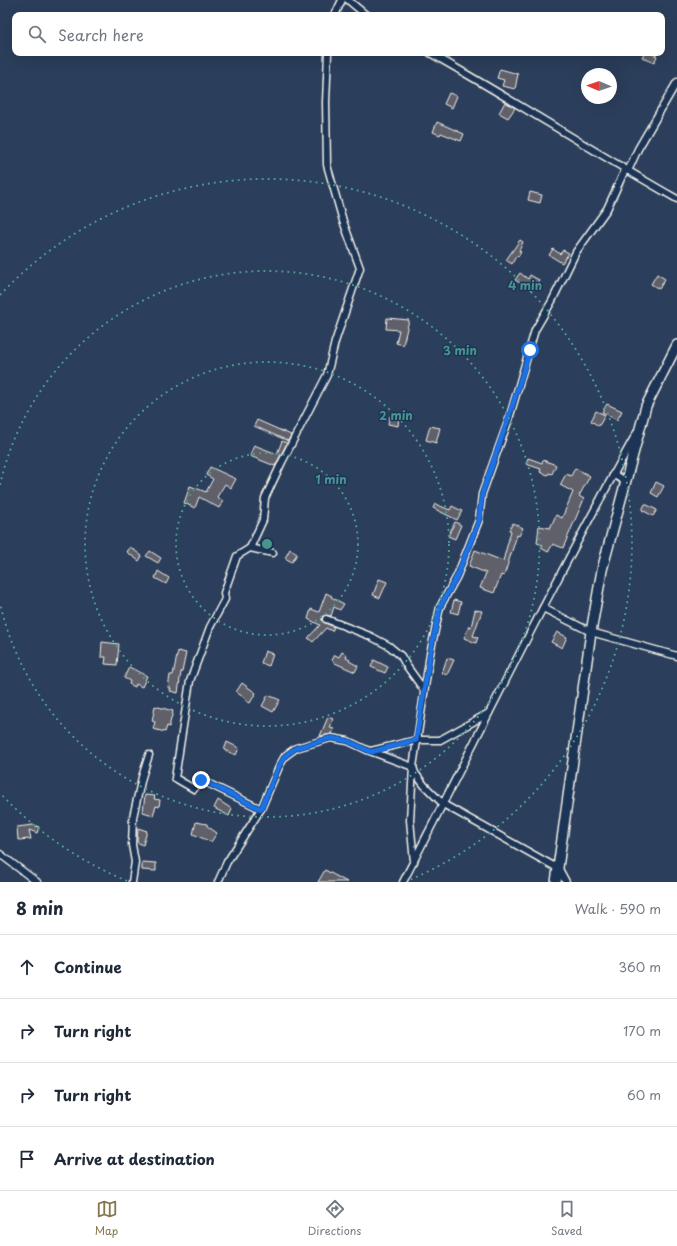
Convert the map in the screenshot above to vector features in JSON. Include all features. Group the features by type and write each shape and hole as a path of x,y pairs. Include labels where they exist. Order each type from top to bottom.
{"main road":[{"path":"556,882 591,632 602,570 646,406 677,345"}],"street":[{"path":"336,12 342,0"},
{"path":"348,0 362,12"},
{"path":"261,809 201,780 194,789 175,778 190,681 210,627 225,599 224,593 237,556 250,548 263,520 265,498 327,375 335,342 360,268 343,222 327,165 326,102 328,56"},
{"path":"435,56 505,96 627,171 677,199"},
{"path":"414,862 410,820 413,767 430,654 440,607 457,576 479,520 482,494 508,419 535,330 552,301 576,252 607,208 638,149 677,82"},
{"path":"404,882 543,608 639,429"},
{"path":"614,474 626,482"},
{"path":"250,548 273,553"},
{"path":"543,608 591,632 677,656"},
{"path":"326,619 370,636 389,646 401,656 424,690"},
{"path":"371,752 416,740 440,740 490,712"},
{"path":"218,882 227,862 261,809 279,766 285,756 296,748 331,738 348,741 371,752 413,767"},
{"path":"132,882 135,862 132,845 133,816 149,755"},
{"path":"413,767 415,773 424,785 443,804 559,869 566,882"},
{"path":"0,854 37,882"}],"building":[{"path":"642,56 657,56 654,63"},
{"path":"500,69 518,74 515,89 502,86 504,80 497,78"},
{"path":"449,93 457,96 452,108 444,104"},
{"path":"505,102 515,108 508,118 499,113"},
{"path":"437,122 464,134 461,141 441,133 440,135 433,132"},
{"path":"530,192 542,195 540,203 528,200"},
{"path":"520,240 523,242 519,251 521,252 518,257 516,256 512,264 506,260"},
{"path":"553,249 560,254 563,250 569,253 562,263 549,255"},
{"path":"520,273 528,279 530,275 539,280 535,288 533,287 532,290 515,280"},
{"path":"657,274 665,279 659,289 651,284"},
{"path":"387,318 409,320 403,345 396,343 399,330 386,329"},
{"path":"607,404 622,411 617,420 602,412"},
{"path":"596,411 605,415 599,426 591,421"},
{"path":"390,416 399,417 398,426 388,424"},
{"path":"257,420 291,435 288,441 254,426"},
{"path":"430,426 440,428 436,443 426,440"},
{"path":"282,441 287,443 275,466 250,456 254,445 277,454"},
{"path":"528,458 542,463 543,460 556,465 552,474 549,473 548,475 540,472 541,469 526,464"},
{"path":"210,467 236,479 231,488 225,484 217,497 223,501 219,508 199,497 195,508 184,503 190,486 206,492 213,479 206,475"},
{"path":"575,468 590,476 579,496 584,499 563,548 553,544 548,552 541,548 543,545 537,543 539,526 550,528 556,515 562,518 573,492 560,485 566,474 571,476"},
{"path":"656,482 664,486 658,497 651,493"},
{"path":"435,504 450,510 452,506 462,511 457,520 433,508"},
{"path":"645,504 657,510 653,516 642,510"},
{"path":"455,522 461,525 455,539 448,536"},
{"path":"513,523 523,528 519,536 517,535 504,576 501,575 494,593 480,588 486,573 469,566 475,550 503,561 511,531 509,530"},
{"path":"130,547 142,556 139,561 127,552"},
{"path":"290,549 297,554 292,562 285,558"},
{"path":"150,551 161,558 158,563 146,556"},
{"path":"158,571 169,578 166,584 155,578"},
{"path":"379,579 387,582 380,598 373,595"},
{"path":"326,593 344,604 340,610 334,607 331,616 323,616 323,622 334,627 332,631 326,628 313,642 308,638 320,625 308,619 311,609 319,612"},
{"path":"454,600 461,602 458,614 451,612"},
{"path":"475,610 482,611 473,636 478,637 476,643 464,638 469,626 471,627"},
{"path":"557,632 567,637 562,648 551,642"},
{"path":"102,642 119,644 117,665 105,664 106,657 101,657"},
{"path":"178,651 186,653 178,693 170,691 171,688 168,688 170,675 173,675"},
{"path":"265,651 273,654 269,666 261,663"},
{"path":"342,652 347,655 346,658 350,660 349,661 358,666 355,672 335,663 332,660 335,655 339,657"},
{"path":"447,658 454,660 447,675 442,673"},
{"path":"374,660 388,667 385,673 371,667"},
{"path":"129,667 147,676 142,687 136,684 135,687 129,684 130,681 124,678"},
{"path":"242,683 256,693 250,703 236,692"},
{"path":"268,695 280,700 273,712 262,706"},
{"path":"155,706 173,711 169,727 167,726 165,732 153,729 155,722 152,721"},
{"path":"328,717 333,719 330,728 334,729 332,734 320,736"},
{"path":"227,742 239,748 236,755 224,750"},
{"path":"145,795 155,796 154,799 160,800 159,807 156,806 153,815 143,812"},
{"path":"218,800 232,809 229,816 214,808"},
{"path":"196,822 207,824 207,826 217,833 211,842 193,834"},
{"path":"33,825 39,827 37,833 29,830 31,839 18,840 17,827"},
{"path":"138,828 147,831 143,845 137,842"},
{"path":"142,862 156,863 156,871 142,870"},
{"path":"325,870 347,882 318,882"}],"route":[{"path":"201,780 261,809 279,766 285,756 296,748 331,738 348,741 371,752 416,740 430,654 440,607 457,576 479,520 482,494 530,350"}]}
